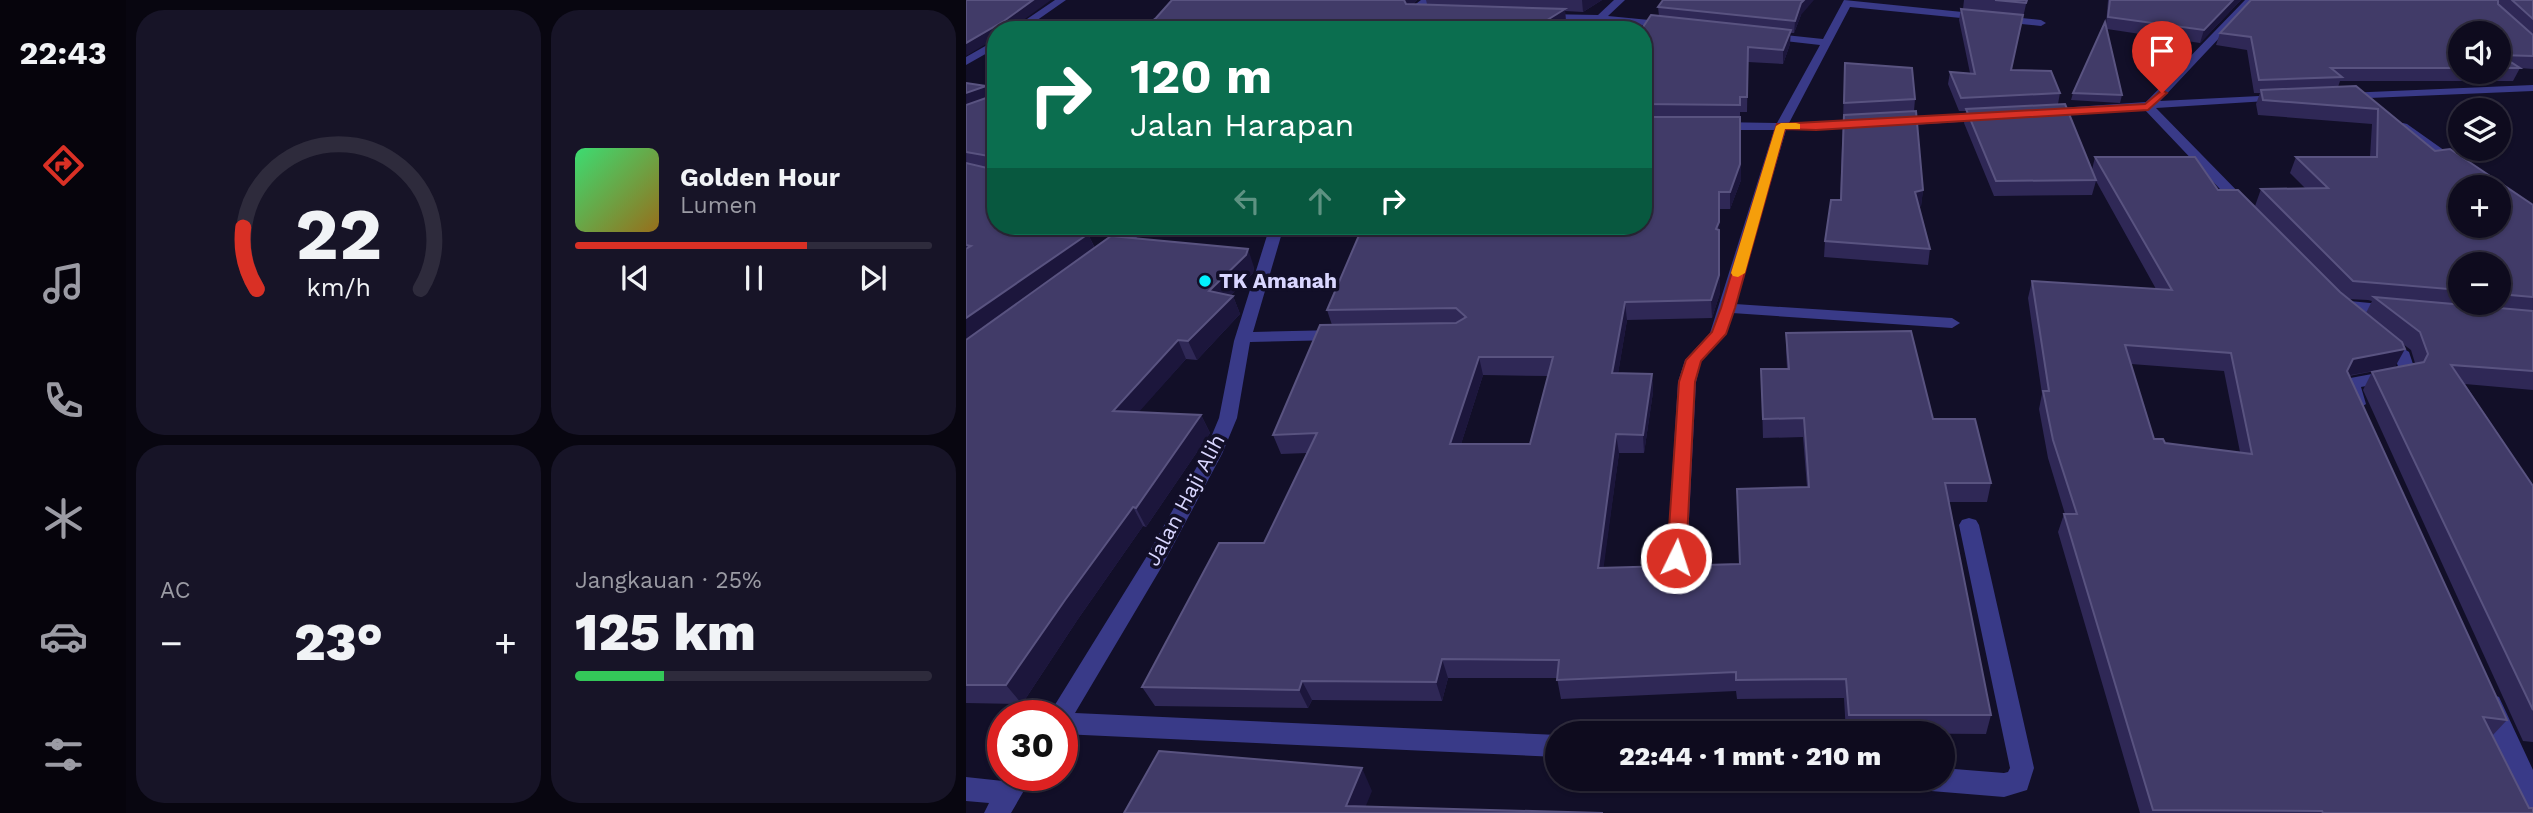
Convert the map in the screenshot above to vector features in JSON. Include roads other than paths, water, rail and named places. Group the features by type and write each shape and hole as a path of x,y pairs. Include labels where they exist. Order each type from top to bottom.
{"street":[{"path":"1030,21 1061,0"},
{"path":"1427,0 1412,13 1430,15"},
{"path":"1600,18 1620,0"},
{"path":"2148,107 2250,0"},
{"path":"1676,558 1687,382 1693,360 1718,334 1781,126 1848,2 2041,23"},
{"path":"1527,17 1630,21"},
{"path":"1652,23 1681,26"},
{"path":"1760,35 1825,42"},
{"path":"966,62 987,49"},
{"path":"2333,97 2533,88"},
{"path":"2359,96 2472,175"},
{"path":"2038,113 2148,107 2199,100 2292,98"},
{"path":"2148,107 2255,218"},
{"path":"1698,126 1816,127 1996,116"},
{"path":"1100,258 1132,235"},
{"name":"Jalan Haji Alih","path":"1070,700 1154,562 1213,454 1228,418 1244,337 1274,235"},
{"path":"2367,425 2350,388 2351,383 2403,376 2408,368 2403,356 2334,301 2408,311"},
{"path":"1728,308 1952,323"},
{"path":"1244,337 1352,335"},
{"path":"1955,781 2004,785 2018,782 2022,768 1969,525"},
{"path":"2483,686 2533,798"},
{"path":"1078,724 1545,746"},
{"path":"966,789 1010,794"}],"place":[{"name":"TK Amanah","path":"1205,281"}]}
